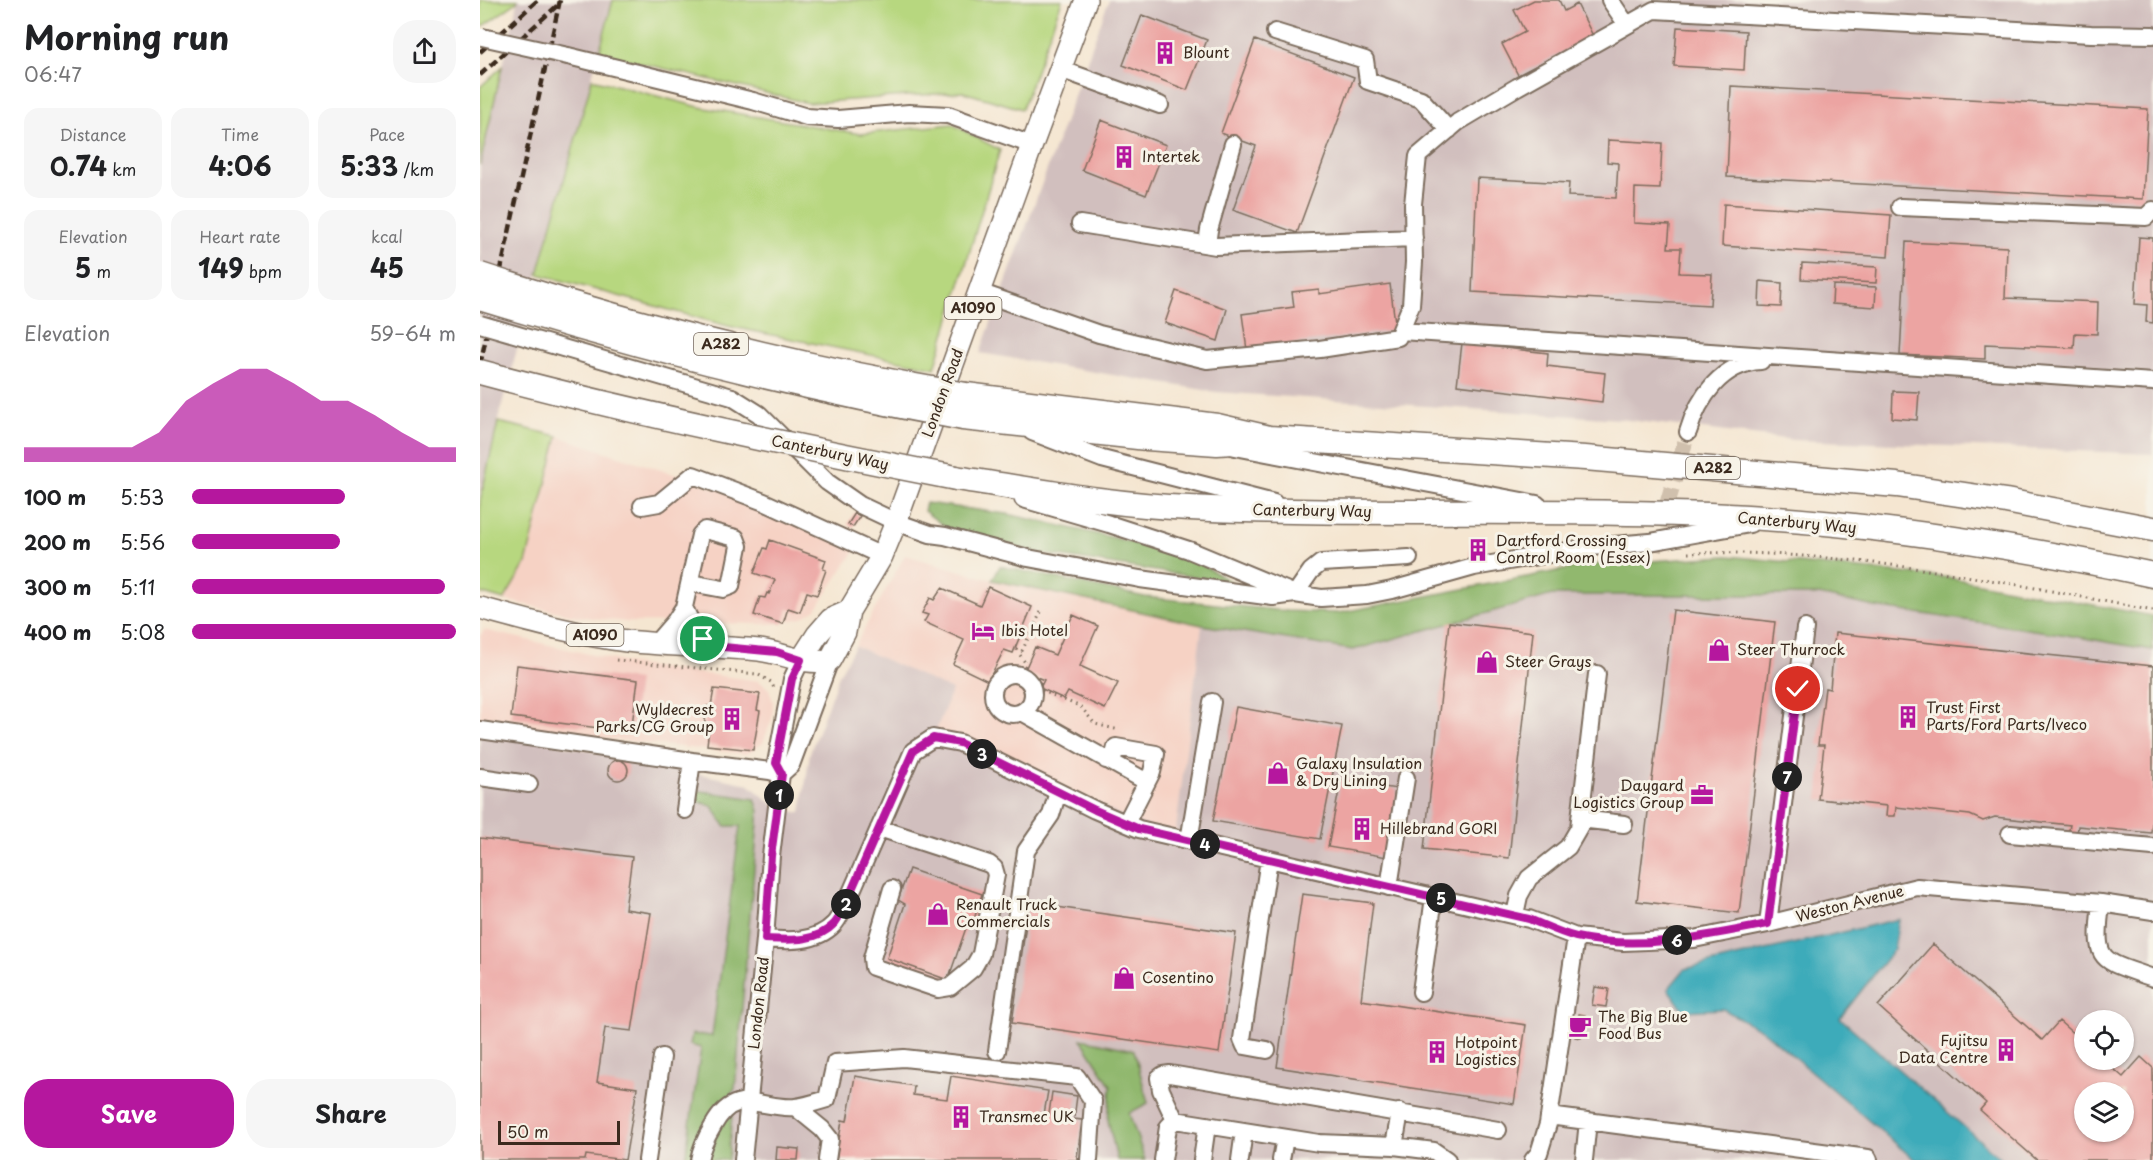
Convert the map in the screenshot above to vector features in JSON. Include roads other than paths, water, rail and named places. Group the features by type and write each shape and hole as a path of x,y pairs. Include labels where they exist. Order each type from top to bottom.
{"highway":[{"name":"A282","path":"480,275 592,310 673,332 848,373 965,407 1012,424 1217,443 1269,438 1585,458 1897,485 2006,501 2153,529"},
{"name":"A282","path":"480,298 669,354 791,383 965,407 1217,426 1269,438"},
{"name":"Canterbury Way","path":"480,372 806,449 956,478 1110,501 1187,508 1307,512 1579,512 1711,515 1894,532 2011,548 2153,575"}],"main road":[{"name":"London Road","path":"830,660 845,632 849,611 882,556 897,522 1086,0"},
{"name":"A1090","path":"480,608 568,631 627,641 777,652 811,662 830,660"},
{"name":"London Road","path":"801,660 817,635 831,619 849,611"}],"street":[{"path":"1610,0 1627,25"},
{"path":"979,292 1099,334 1207,360 1320,350 1398,337 1411,305 1414,262 1413,204 1418,156 1458,122 1654,9 2079,33 2153,35"},
{"path":"1275,32 1365,60 1368,81 1421,99 1449,130"},
{"path":"481,36 807,117 838,119 909,113 948,115 1032,145"},
{"path":"1060,69 1160,105"},
{"path":"1207,244 1233,144"},
{"path":"1900,207 2146,217 2153,210"},
{"path":"1080,224 1216,246 1414,238"},
{"path":"480,324 732,397 759,414 827,482 860,505 930,534 1129,578 1281,597 1295,594 1311,571 1321,564 1409,558"},
{"path":"1401,331 2153,382"},
{"path":"1688,432 1692,415 1700,401 1713,384 1729,371 1749,362 1801,358"},
{"path":"1012,424 1102,459 1307,512"},
{"path":"1217,443 1579,512"},
{"path":"642,506 658,503 693,475 764,502 882,556"},
{"path":"956,478 1152,537 1219,561 1295,594 1321,598 1367,595 1474,567 1590,547 1650,542 1777,520"},
{"path":"656,642 684,607 691,583"},
{"path":"684,607 691,624 703,639 713,646"},
{"path":"1768,924 1805,628"},
{"name":"London Road","path":"742,1160 765,939 771,856 782,774 776,763 792,679 801,660"},
{"name":"London Road","path":"782,774 791,765 830,660"},
{"path":"1022,712 1031,704 1033,690 1021,674 1001,678 994,690 994,696 995,702 1003,711 1016,714 1022,712 1147,782"},
{"path":"1513,915 1524,876 1568,847 1579,828 1597,674"},
{"path":"1189,841 1212,702"},
{"path":"480,730 782,774"},
{"name":"Weston Avenue","path":"765,939 789,941 812,938 833,925 846,903 913,751 933,738 960,743 1139,829 1513,915 1576,937 1623,942 1694,939 1768,924 1917,886 2101,903 2153,911"},
{"path":"1106,760 1114,755 1116,747 1156,754 1155,765 1126,823"},
{"path":"685,810 692,761"},
{"path":"480,777 529,784"},
{"path":"1389,887 1406,778"},
{"path":"997,1050 1026,851 1051,814 1058,792"},
{"path":"1580,819 1624,824"},
{"path":"879,828 989,864 994,868 996,875 981,954 973,968 950,987 938,989 873,967 872,958 892,889"},
{"path":"2010,834 2153,847"},
{"path":"1267,1050 1245,1046 1242,1039 1269,859"},
{"path":"1421,992 1434,897"},
{"path":"2101,903 2097,936 2099,950 2104,958 2153,978"},
{"path":"1533,1160 1539,1154 1549,1116 1576,937"},
{"path":"647,1160 662,1057"},
{"path":"699,1160 706,1138 724,1109 734,1102 749,1101 795,1107 827,1099 836,1063 904,1058 1077,1077 1093,1101 1089,1160"},
{"path":"1175,1120 1158,1083 1159,1078 1163,1075 1400,1112 1498,1130"},
{"path":"795,1107 830,1138 827,1160"},
{"path":"1394,1146 1400,1112"},
{"path":"1549,1116 1818,1150 1869,1160"},
{"path":"1175,1120 1285,1138 1333,1152 1394,1146 1434,1151 1447,1160"},
{"path":"1163,1160 1168,1127 1175,1120"},
{"path":"1584,1160 1588,1121"},
{"path":"1202,1160 1207,1125"},
{"path":"1240,1160 1244,1131"},
{"path":"1281,1160 1285,1138"}],"water":[{"path":"1899,919 1894,949 1840,1018 2002,1160 1915,1160 1765,1032 1723,1009 1684,1011 1668,989 1685,969"}],"tunnel":[{"path":"1654,550 1688,432"}],"railway":[{"path":"480,52 538,0"},
{"path":"480,365 560,0"},
{"path":"480,75 559,4"}],"place":[{"name":"Blount","path":"1165,53"},
{"name":"Intertek","path":"1124,157"},
{"name":"Dartford Crossing Control Room (Essex)","path":"1478,550"},
{"name":"Ibis Hotel","path":"983,631"},
{"name":"Steer Thurrock","path":"1719,650"},
{"name":"Steer Grays","path":"1487,662"},
{"name":"Trust First Parts/Ford Parts/Iveco","path":"1908,717"},
{"name":"Wyldecrest Parks/CG Group","path":"732,719"},
{"name":"Galaxy Insulation & Dry Lining","path":"1278,773"},
{"name":"Daygard Logistics Group","path":"1702,795"},
{"name":"Hillebrand GORI","path":"1362,829"},
{"name":"Renault Truck Commercials","path":"938,914"},
{"name":"Cosentino","path":"1124,978"},
{"name":"The Big Blue Food Bus","path":"1580,1026"},
{"name":"Fujitsu Data Centre","path":"2006,1050"},
{"name":"Hotpoint Logistics","path":"1437,1052"},
{"name":"Transmec UK","path":"961,1117"}]}
